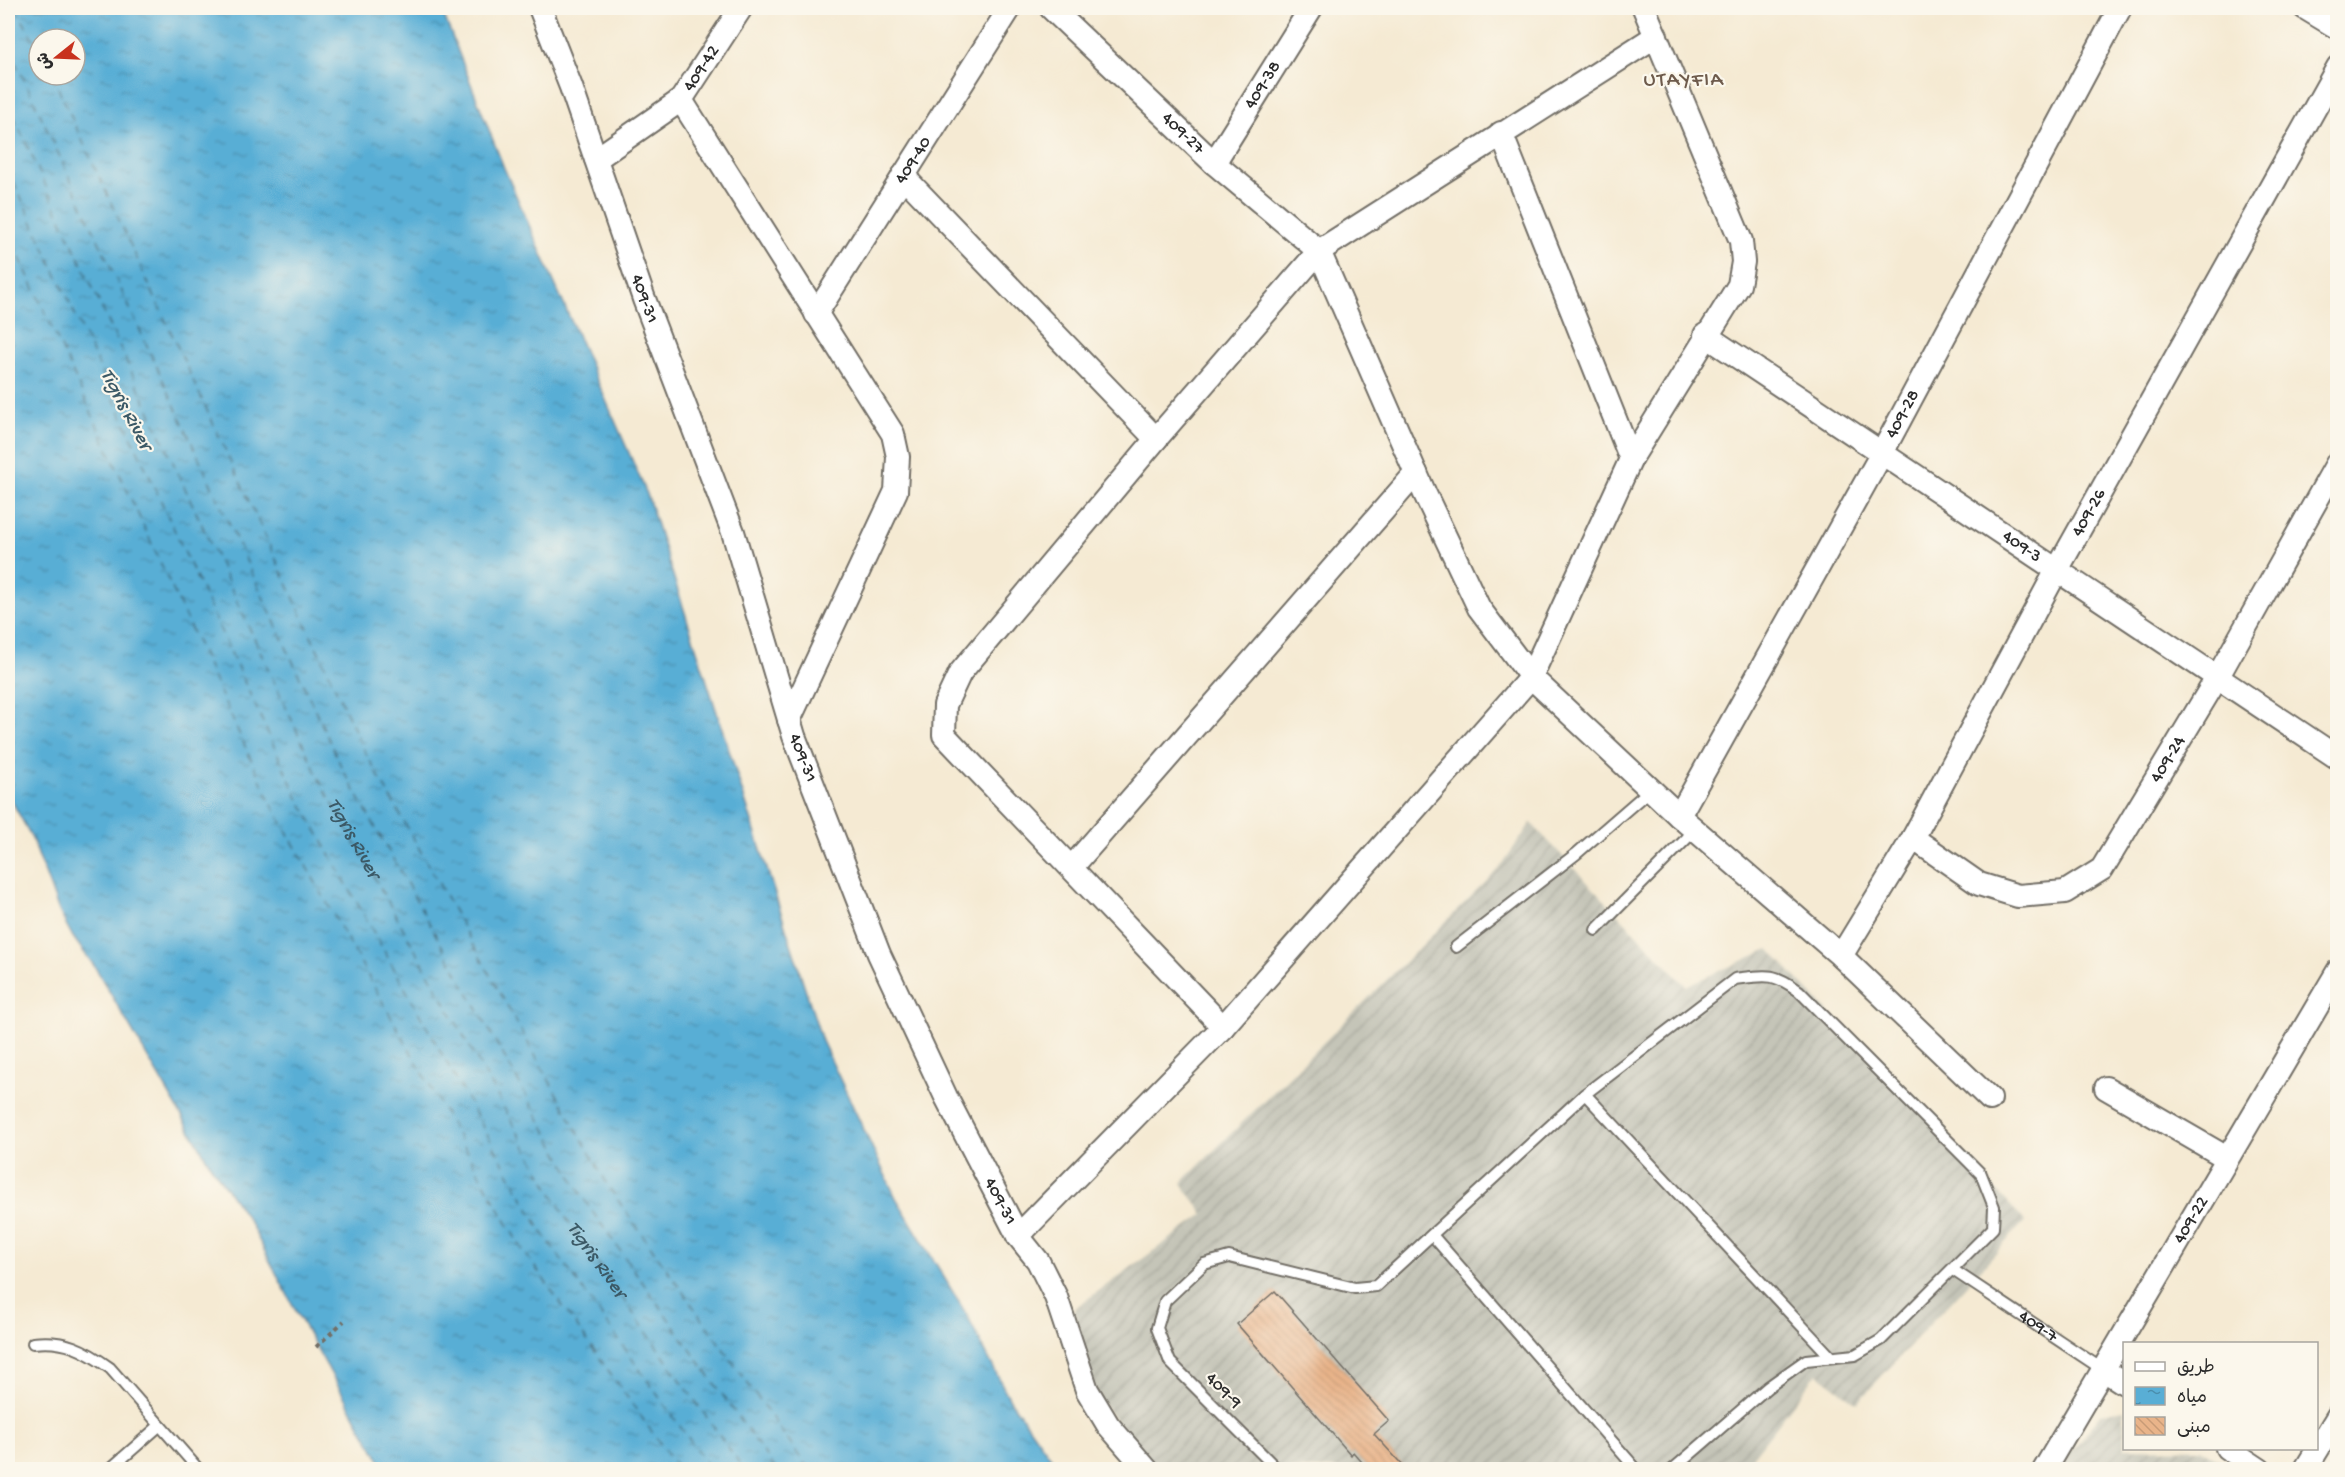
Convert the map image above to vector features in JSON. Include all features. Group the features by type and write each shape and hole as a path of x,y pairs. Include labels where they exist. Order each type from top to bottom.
{"street":[{"name":"409-31","path":"540,8 572,87 644,299 733,532 789,720 879,954 946,1097 1018,1236 1038,1261 1056,1297 1086,1390 1108,1425 1147,1470"},
{"name":"409-42","path":"681,100 741,8"},
{"name":"409-40","path":"816,314 1010,8"},
{"name":"409-27","path":"1051,8 1215,164 1319,251"},
{"name":"409-38","path":"1215,164 1311,8"},
{"path":"1018,1236 1224,1027 1531,677 1631,459 1705,335 1739,285 1743,262 1742,241 1644,8"},
{"name":"409-28","path":"1687,823 2120,8"},
{"path":"2305,8 2337,28"},
{"path":"1224,1027 944,735 945,705 960,673 1156,439 1319,251 1656,36"},
{"name":"409-26","path":"1841,956 1913,838 2057,570 2337,67"},
{"path":"596,159 681,100 893,434 898,457 896,491 789,720"},
{"path":"1501,133 1631,459"},
{"path":"903,176 1156,439"},
{"path":"1319,251 1416,473 1479,608 1531,677 1687,823 1841,956 1990,1099"},
{"name":"409-3","path":"1705,335 2337,758"},
{"name":"409-24","path":"1913,838 1980,884 2018,896 2065,892 2102,869 2217,678 2337,462"},
{"path":"1072,867 1416,473"},
{"name":"409-22","path":"2044,1470 2337,971"},
{"path":"2106,1088 2227,1158"},
{"name":"409-7","path":"2102,1369 2123,1382"},
{"path":"2318,1448 2337,1416"},
{"path":"2229,1450 2260,1470"},
{"path":"2305,1470 2317,1450"}],"lane":[{"path":"1456,947 1576,854 1651,789"},
{"path":"1596,930 1687,823"},
{"path":"1637,1470 1432,1235 1585,1094 1735,980 1761,976 1780,977 1799,991 1981,1174 1994,1207 1993,1228 1881,1340 1856,1355 1806,1360 1768,1388 1672,1470"},
{"path":"1585,1094 1830,1356"},
{"name":"409-9","path":"1278,1470 1170,1362 1157,1328 1165,1301 1204,1264 1228,1257 1355,1288 1376,1286 1432,1235"},
{"name":"409-7","path":"1953,1270 2102,1369"},
{"path":"33,1343 54,1340 94,1356 110,1368 199,1470"},
{"path":"109,1470 159,1426"}],"path":[{"path":"316,1347 344,1321"}],"shaded area":[{"path":"1531,823 1686,986 1769,949 2025,1221 1857,1403 1817,1373 1743,1469 1156,1469 1096,1396 1074,1309 1204,1214 1181,1183 1499,869"},
{"path":"2123,1410 2123,1450 2203,1450 2235,1469 2057,1470 2101,1414"}],"water":[{"name":"Tigris River","path":"8,8 441,8 504,168 647,494 822,1041 896,1198 965,1312 1010,1400 1059,1469 385,1469 298,1315 249,1221 211,1166 95,967 73,937 59,911 32,838 8,794"}],"building":[{"path":"1275,1291 1389,1421 1374,1434 1407,1470 1369,1470 1353,1452 1351,1455 1237,1324"}],"ferry route":[{"path":"16,8 27,28"},
{"path":"8,49 24,79 341,766 587,1204 776,1470"},
{"path":"58,87 365,752 610,1189 809,1470"},
{"path":"8,104 319,779 566,1218 744,1470"},
{"path":"8,169 296,794 542,1232 711,1470"},
{"path":"8,232 273,807 520,1246 679,1470"}],"district":[{"name":"UTAYFIA","path":"1684,81"}]}
